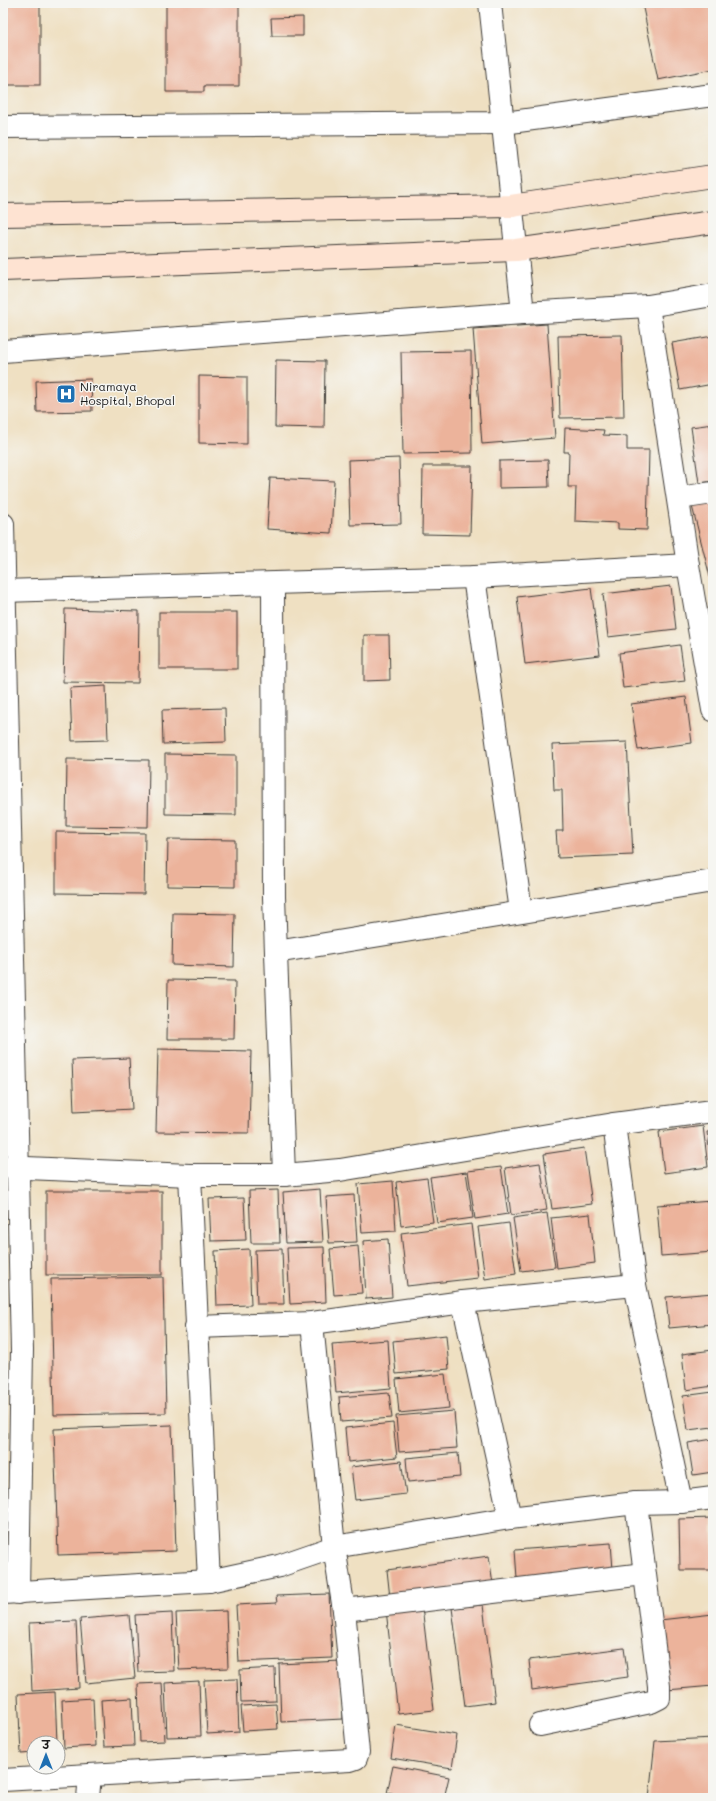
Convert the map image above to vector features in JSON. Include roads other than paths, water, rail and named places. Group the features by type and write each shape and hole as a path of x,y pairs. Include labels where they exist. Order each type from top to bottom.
{"main road":[{"path":"3,215 511,206 713,176"},
{"path":"3,270 516,250 713,222"}],"street":[{"path":"490,3 523,313"},
{"path":"3,127 503,123 713,95"},
{"path":"3,351 523,313 648,306 713,295"},
{"path":"648,306 679,498 688,565 713,710"},
{"path":"679,498 713,492"},
{"path":"3,524 13,1350 11,1593 209,1581 279,1566 334,1547 510,1518 636,1503 681,1502 713,1498"},
{"path":"4,591 474,577 688,565"},
{"path":"474,577 521,911"},
{"path":"273,584 274,897 284,1175"},
{"path":"276,952 713,881"},
{"path":"10,1167 190,1175 284,1175 340,1170 614,1124 713,1111"},
{"path":"614,1124 635,1285 681,1502"},
{"path":"190,1175 209,1581"},
{"path":"196,1327 312,1323 463,1302 635,1285"},
{"path":"463,1302 510,1518"},
{"path":"3,1780 350,1760 356,1758 358,1752 344,1610 334,1547 312,1323"},
{"path":"540,1725 651,1702 659,1698 659,1686 636,1503"},
{"path":"344,1610 644,1574"},
{"path":"88,1798 90,1775"}],"place":[{"name":"Niramaya Hospital, Bhopal","path":"66,394"}]}
